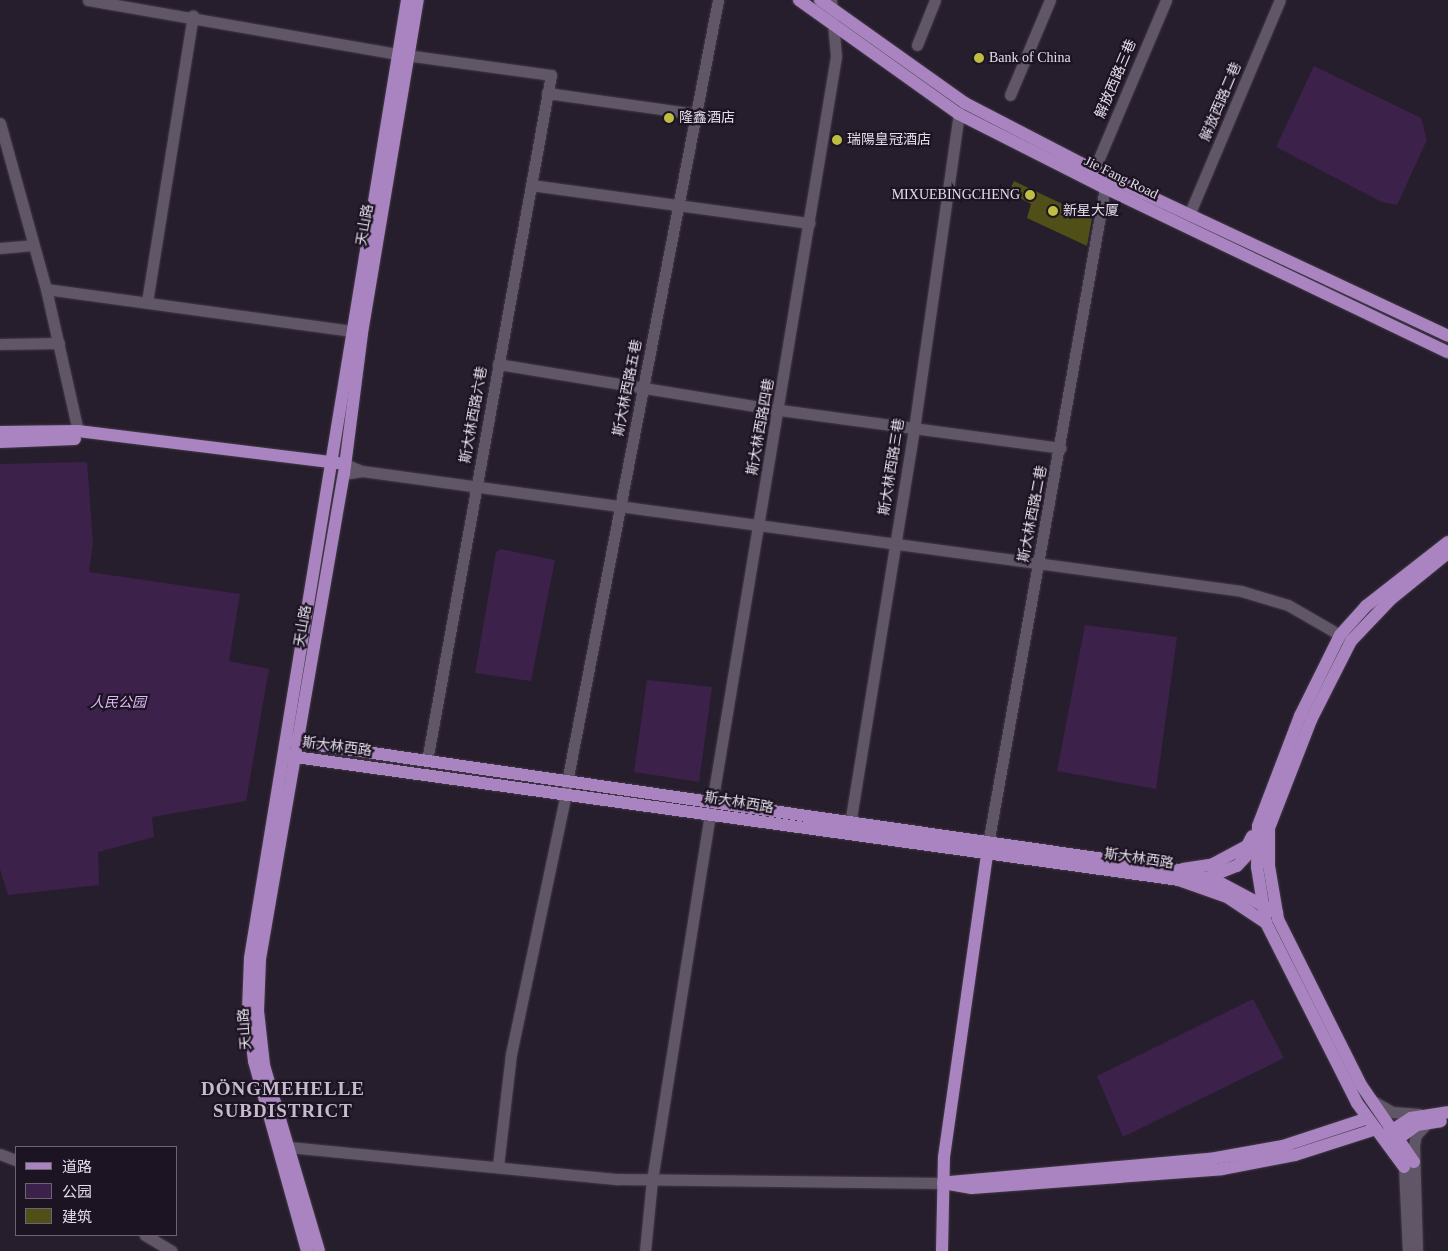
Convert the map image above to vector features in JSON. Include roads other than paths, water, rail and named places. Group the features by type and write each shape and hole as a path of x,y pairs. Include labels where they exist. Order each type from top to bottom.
{"main road":[{"name":"天山路","path":"318,1251 254,1061 248,1010 250,958 344,469 403,55 407,0"},
{"name":"天山路","path":"293,742 331,466 352,331 403,55 418,0"},
{"name":"Jie Fang Road","path":"799,0 959,114 1105,188 1448,352"},
{"name":"Jie Fang Road","path":"820,0 832,5 965,103 1094,170 1448,336"},
{"path":"0,432 78,431 344,469"},
{"path":"0,442 82,439 331,466"},
{"path":"1387,1136 1270,911 1257,867 1258,844 1346,638 1366,606 1448,542"},
{"path":"1346,638 1448,553"},
{"name":"斯大林西路","path":"293,742 427,761 566,787"},
{"name":"斯大林西路","path":"290,756 566,787 711,808 850,824 988,849 1187,881"},
{"name":"斯大林西路","path":"711,808 852,837 988,849 1180,870"},
{"path":"1180,870 1213,864 1247,846 1264,827"},
{"path":"1264,827 1269,866 1270,911 1266,923"},
{"path":"1187,881 1207,878 1237,866 1258,844"},
{"path":"942,1251 943,1183 988,849"},
{"path":"1180,870 1207,878 1270,911"},
{"path":"1187,881 1227,897 1266,923 1368,1118 1387,1136 1409,1164"},
{"path":"943,1183 972,1188 1222,1169 1387,1136 1426,1118 1448,1112"},
{"path":"943,1183 968,1178 1210,1159 1283,1146 1368,1118"},
{"path":"1426,1118 1448,1120"},
{"name":"天山路","path":"282,1146 307,1251"}],"street":[{"path":"88,0 193,16 403,55"},
{"name":"斯大林西路五巷","path":"498,1166 510,1054 532,968 718,0"},
{"path":"917,45 935,0"},
{"path":"1010,95 1050,0"},
{"name":"解放西路三巷","path":"1094,170 1166,0"},
{"name":"解放西路二巷","path":"1189,215 1280,0"},
{"name":"斯大林西路四巷","path":"645,1251 652,1180 711,808 780,410 836,56 832,5"},
{"path":"147,302 193,16"},
{"name":"斯大林西路六巷","path":"403,55 551,75 427,761"},
{"path":"548,93 696,114"},
{"name":"斯大林西路三巷","path":"850,824 914,429 959,114"},
{"path":"0,123 46,289 78,431"},
{"path":"531,185 809,223"},
{"name":"斯大林西路二巷","path":"988,849 1105,188"},
{"path":"0,248 33,245"},
{"path":"46,289 352,331"},
{"path":"0,344 59,342"},
{"path":"498,364 780,410 1060,448"},
{"path":"344,469 1256,594 1288,605 1346,638"},
{"path":"1368,1097 1392,1112 1426,1118 1416,1135 1409,1164 1408,1251"},
{"path":"282,1146 652,1180 943,1183"},
{"path":"0,1154 15,1160"},
{"path":"1409,1164 1417,1251"},
{"path":"147,1236 172,1251"}],"place":[{"name":"Bank of China","path":"979,58"},
{"name":"隆鑫酒店","path":"669,118"},
{"name":"瑞陽皇冠酒店","path":"837,140"},
{"name":"MIXUEBINGCHENG","path":"1030,195"},
{"name":"新星大厦","path":"1053,211"}],"district":[{"name":"DÖNGMEHELLE SUBDISTRICT","path":"283,1100"}],"park label":[{"name":"人民公园","path":"118,703"}]}
